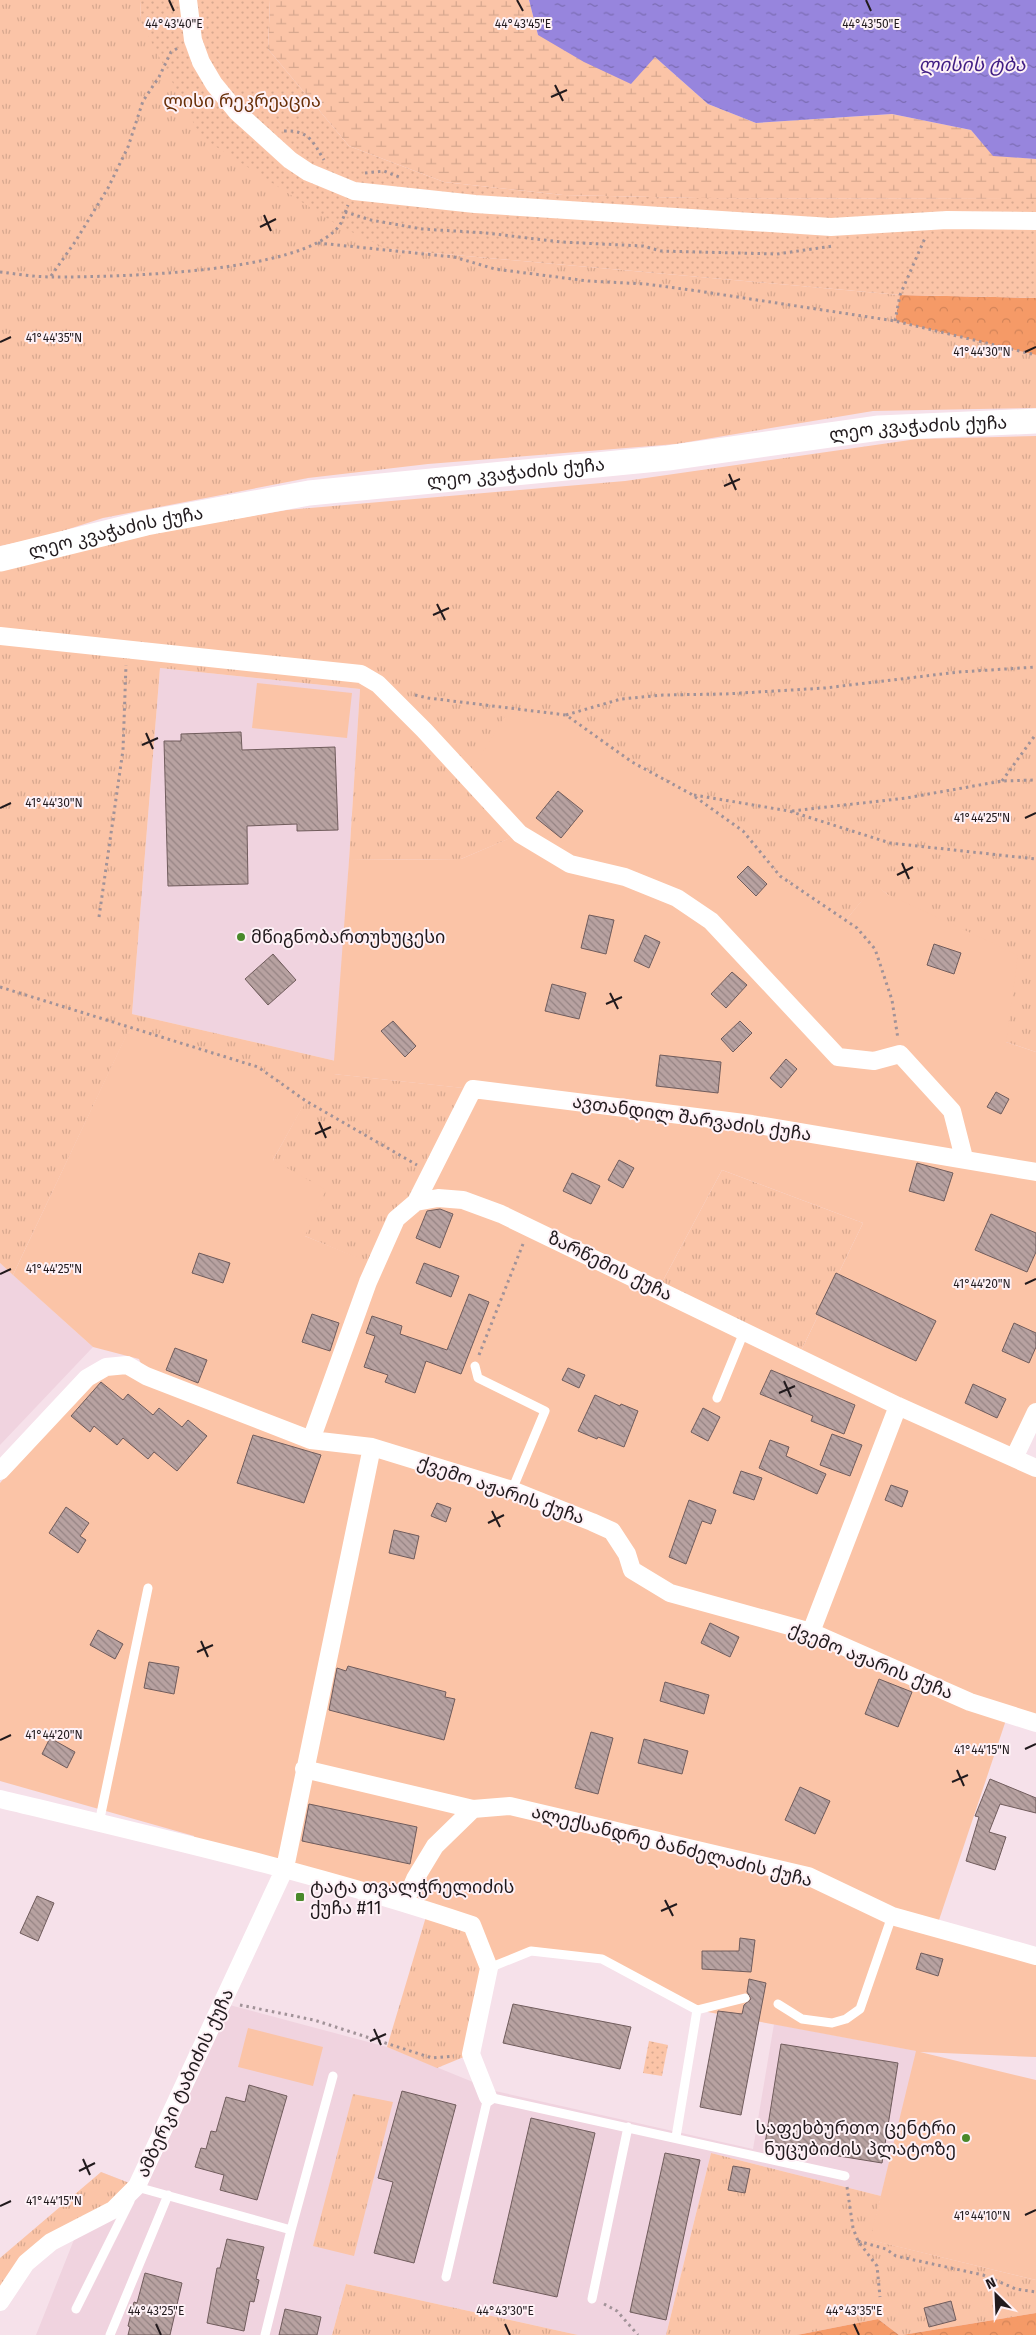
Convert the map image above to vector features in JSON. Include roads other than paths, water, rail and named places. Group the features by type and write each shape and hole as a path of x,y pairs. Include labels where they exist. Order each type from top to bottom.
{"main road":[{"name":"ლეო კვაჭაძის ქუჩა","path":"0,559 146,524 309,493 668,458 878,428 1036,421"}],"street":[{"path":"188,0 193,40 214,84 237,112 262,136 290,160 308,172 356,182 416,198 532,208 831,227 947,220 1036,221"},
{"path":"0,636 361,674 378,684 424,730 520,834 570,864 625,877 677,898 711,920 838,1057 874,1060 900,1054 952,1111 964,1158"},
{"name":"ავთანდილ შარვაძის ქუჩა","path":"416,1202 473,1089 752,1124 964,1158 1036,1172"},
{"name":"ზარწემის ქუჩა","path":"416,1202 438,1198 463,1200 502,1214 898,1406 1036,1468"},
{"path":"311,1440 368,1282 396,1219 416,1202"},
{"name":"ქვემო აჟარის ქუჩა","path":"0,1471 87,1378 106,1367 127,1365 146,1376 311,1440 372,1447 512,1490 612,1532 627,1554 632,1570 670,1593 812,1632 970,1702 1036,1723"},
{"path":"812,1632 898,1406"},
{"path":"1014,1458 1036,1412"},
{"name":"ამბერკი ტაბიძის ქუჩა","path":"1,2299 26,2263 51,2242 113,2210 137,2186 285,1868 372,1447"},
{"name":"ალექსანდრე ბანძელაძის ქუჩა","path":"304,1769 473,1809 510,1806 808,1876 892,1916 1036,1956"},
{"path":"0,1799 285,1868 405,1902 472,1925 489,1968 471,2054 488,2097"},
{"path":"405,1902 415,1879 435,1846 473,1809"}],"lane":[{"path":"717,1398 744,1332"},
{"path":"475,1366 478,1378 545,1412 512,1490"},
{"path":"99,1823 148,1588"},
{"path":"778,2004 802,2019 832,2023 846,2019 860,2009 892,1916"},
{"path":"489,1968 531,1952 602,1959 698,2010 745,1998"},
{"path":"676,2138 698,2010"},
{"path":"265,2335 291,2230 333,2076"},
{"path":"446,2277 488,2097 845,2176"},
{"path":"592,2299 628,2127"},
{"path":"76,2309 137,2186 291,2230"},
{"path":"110,2335 168,2195"}],"water":[{"name":"ლისის ტბა","path":"529,0 1036,0 1036,159 993,156 971,130 892,114 756,123 708,104 655,57 631,84 584,62 538,35"}],"place":[{"name":"მწიგნობართუხუცესი","path":"241,937"},
{"name":"ტატა თვალჭრელიძის ქუჩა #11","path":"300,1897"},
{"name":"საფეხბურთო ცენტრი ნუცუბიძის პლატოზე","path":"966,2138"}],"park label":[{"name":"ლისი რეკრეაცია","path":"242,101"}]}
